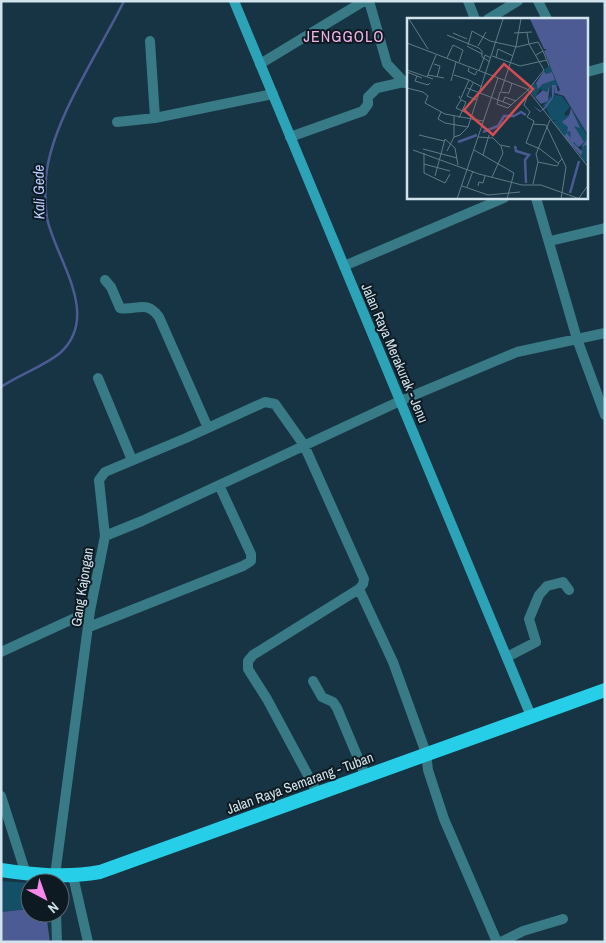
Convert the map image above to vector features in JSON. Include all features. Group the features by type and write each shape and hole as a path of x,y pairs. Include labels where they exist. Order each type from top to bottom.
{"highway":[{"name":"Jalan Raya Semarang - Tuban","path":"70,876 100,872 605,690"},
{"name":"Jalan Raya Semarang - Tuban","path":"1,870 20,873"}],"main road":[{"name":"Jalan Raya Merakurak - Jenu","path":"234,1 531,716"}],"street":[{"path":"260,64 364,1"},
{"path":"369,1 387,64 407,82"},
{"path":"468,1 475,18"},
{"path":"490,18 518,1"},
{"path":"538,1 546,18"},
{"path":"150,41 155,118"},
{"path":"588,72 605,67"},
{"path":"290,137 363,111 368,104 368,96 377,88 407,82"},
{"path":"117,122 155,118 273,94"},
{"path":"344,266 502,199"},
{"path":"536,199 577,339 605,415"},
{"path":"550,241 605,228"},
{"path":"105,280 111,287 120,308 146,306 153,309 159,317 208,428"},
{"name":"Gang Kajongan","path":"55,873 90,611 104,536 400,401 517,352 605,333"},
{"path":"98,378 132,460"},
{"path":"104,536 99,480 105,472 270,402 275,404 304,445 364,579 359,589 254,655 248,661 248,669 267,699 318,794"},
{"path":"89,627 243,566 251,561 252,554 219,484"},
{"path":"507,657 536,642 529,619 541,591 551,585 563,582 569,590"},
{"path":"359,589 386,647 426,753 428,770 441,810 499,942 524,931 563,919"},
{"path":"1,652 90,611"},
{"path":"313,681 322,697 333,702 337,708 366,776"},
{"path":"1,796 26,873"},
{"path":"73,876 88,942"},
{"path":"56,923 57,942"}],"shaded area":[{"path":"1,881 20,882 20,910 1,912"},
{"path":"20,910 20,923 47,923 50,942 1,942 1,912"}],"waterway":[{"name":"Kali Gede","path":"1,387 53,358 60,353 72,338 77,322 76,304 66,268 47,218 45,198 46,177 50,156 66,111 124,1"}],"district":[{"name":"JENGGOLO","path":"344,36"}]}
